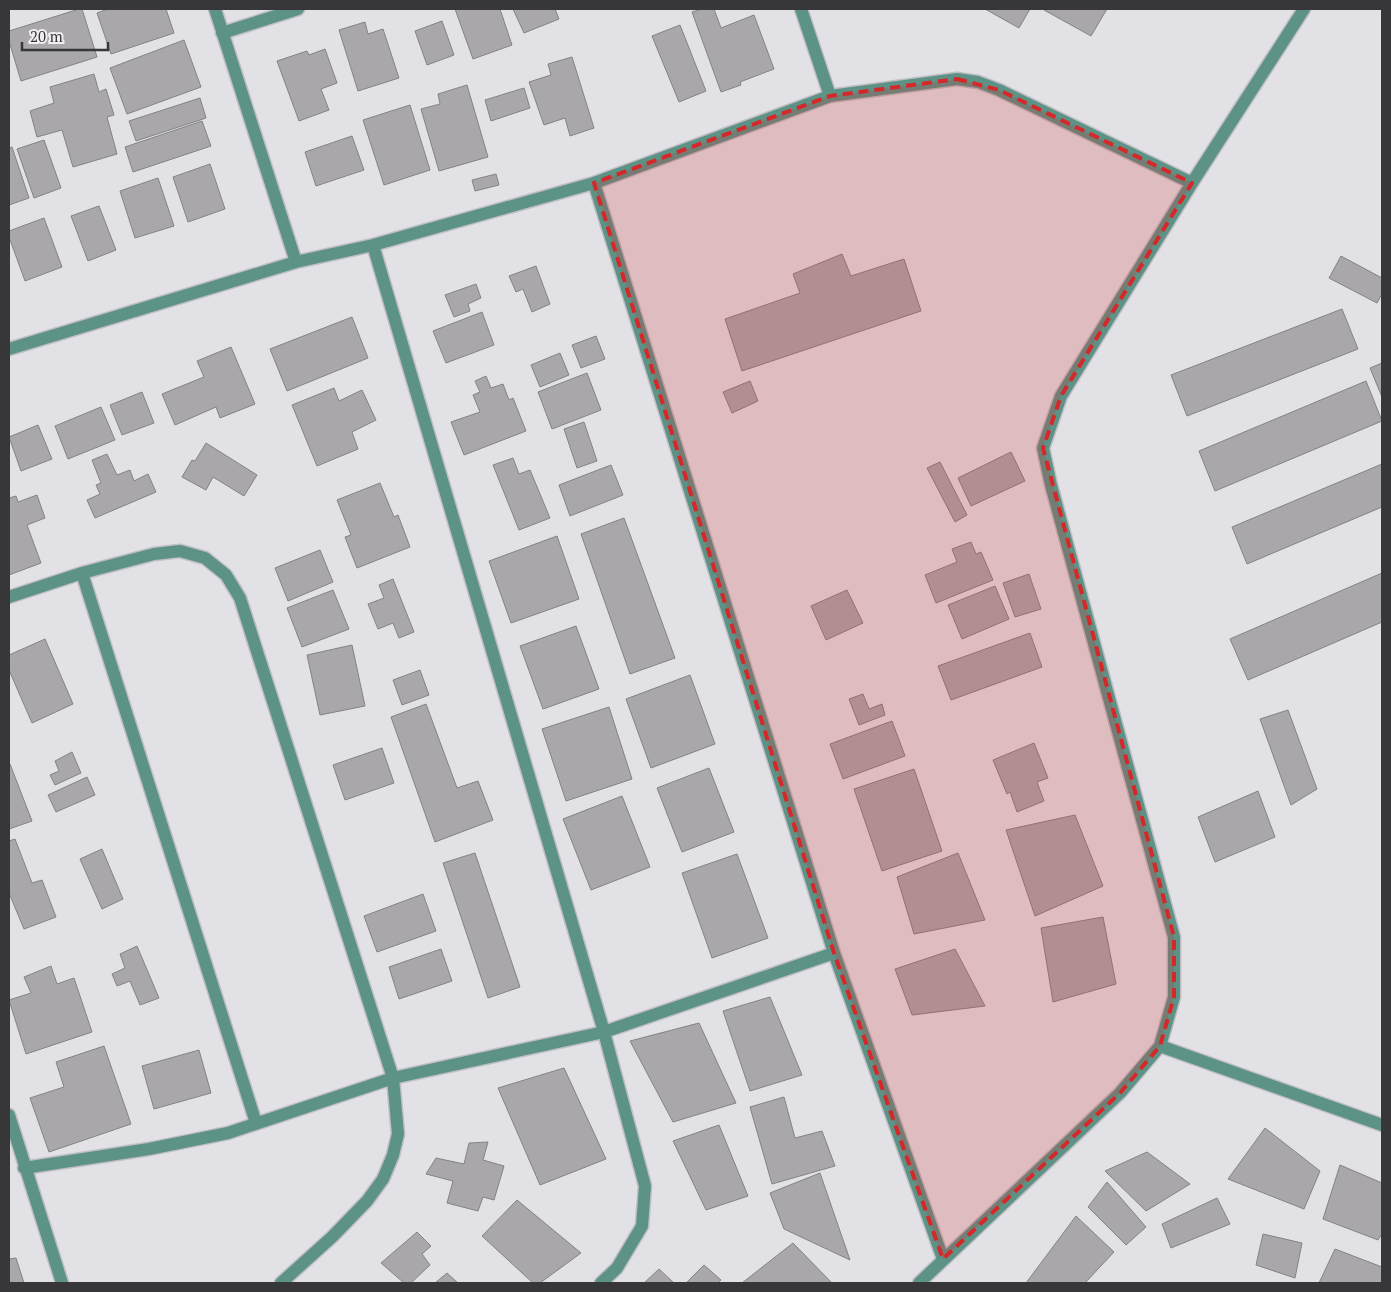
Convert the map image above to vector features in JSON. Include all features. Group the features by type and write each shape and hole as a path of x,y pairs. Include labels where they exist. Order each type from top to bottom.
{"street":[{"path":"215,9 296,262"},
{"path":"222,33 298,9"},
{"path":"802,9 830,96"},
{"path":"919,1283 1120,1093 1160,1046 1174,997 1174,937 1051,485 1043,448 1061,396 1192,183 1304,9"},
{"path":"9,349 296,262 373,244 594,183 830,96 957,79 978,82 999,90 1192,183"},
{"path":"594,183 834,953 943,1259"},
{"path":"373,244 604,1032 645,1186 642,1226 618,1268 601,1283"},
{"path":"9,597 82,573 154,554 180,551 205,558 226,575 240,598 393,1078 398,1134 393,1155 383,1179 367,1201 332,1237 281,1283"},
{"path":"82,573 256,1123"},
{"path":"24,1168 189,1142 228,1133 393,1078 604,1032 834,953"},
{"path":"1160,1046 1382,1125"},
{"path":"9,1114 24,1168 62,1283"}],"highlighted area":[{"path":"957,79 999,90 1192,183 1061,396 1043,448 1174,937 1174,997 1160,1046 1120,1093 943,1259 834,953 594,183 830,96"}],"building":[{"path":"82,9 97,57 21,81 9,41 9,31"},
{"path":"108,9 166,9 174,33 111,54 97,13"},
{"path":"455,9 500,9 512,45 473,59"},
{"path":"513,9 555,9 559,19 524,33"},
{"path":"702,9 714,9 721,28 754,15 774,69 740,82 741,85 721,92 692,12"},
{"path":"985,9 1030,9 1019,28"},
{"path":"1045,9 1107,9 1091,36"},
{"path":"442,21 454,55 427,65 415,31"},
{"path":"365,22 368,34 383,29 399,78 358,91 339,30"},
{"path":"680,25 706,91 679,102 652,36"},
{"path":"184,40 201,87 127,114 110,68"},
{"path":"325,49 337,83 321,89 329,110 299,121 277,61 307,51 309,55"},
{"path":"572,57 594,128 570,136 565,118 544,125 529,82 551,75 548,64"},
{"path":"94,74 99,92 106,89 114,115 107,117 117,154 73,167 62,130 37,137 30,111 54,103 50,87"},
{"path":"467,85 488,157 439,171 421,109 440,104 438,94"},
{"path":"524,88 530,108 491,121 485,100"},
{"path":"200,98 206,118 136,141 129,121"},
{"path":"410,105 430,170 384,185 363,120"},
{"path":"202,121 211,146 133,172 125,147"},
{"path":"352,136 364,170 316,186 305,152"},
{"path":"44,140 61,188 34,198 17,149"},
{"path":"12,147 29,198 9,205 9,148"},
{"path":"210,164 225,209 188,222 173,177"},
{"path":"496,174 499,185 475,191 472,180"},
{"path":"158,178 174,226 135,238 120,191"},
{"path":"99,206 116,250 88,261 71,216"},
{"path":"44,218 62,267 25,281 9,237 9,231"},
{"path":"842,254 851,276 904,259 921,311 742,371 725,319 800,293 793,274"},
{"path":"1341,256 1382,278 1382,294 1377,303 1329,278"},
{"path":"536,266 550,304 532,312 523,289 516,292 509,276"},
{"path":"476,284 481,298 468,304 470,311 454,317 445,295"},
{"path":"1342,309 1358,349 1187,416 1171,375"},
{"path":"482,312 494,345 446,363 433,331"},
{"path":"352,317 368,358 287,391 270,349"},
{"path":"596,336 605,359 581,368 572,345"},
{"path":"231,347 255,404 220,418 216,407 175,425 162,394 204,377 197,361"},
{"path":"560,353 569,375 540,387 531,365"},
{"path":"1382,363 1382,397 1370,368"},
{"path":"587,373 601,410 552,429 538,392"},
{"path":"486,376 491,388 503,384 509,400 513,398 526,431 464,455 451,422 480,412 473,395 480,392 475,381"},
{"path":"750,381 758,401 732,413 723,392"},
{"path":"1366,381 1382,421 1215,491 1199,451"},
{"path":"334,388 339,401 362,390 376,420 352,432 358,449 317,466 292,405"},
{"path":"142,392 154,423 122,435 110,405"},
{"path":"101,407 115,440 68,459 55,426"},
{"path":"584,422 597,461 577,468 564,429"},
{"path":"38,425 52,459 21,471 9,437"},
{"path":"206,443 257,475 244,496 213,477 206,490 182,477 192,460 195,461"},
{"path":"1011,452 1025,481 971,506 958,478"},
{"path":"107,454 117,475 130,470 134,481 148,474 156,492 95,518 87,500 100,494 96,485 101,483 92,460"},
{"path":"513,458 519,474 530,470 550,518 519,530 493,465"},
{"path":"940,462 967,515 955,522 927,468"},
{"path":"1382,464 1382,507 1247,564 1232,527"},
{"path":"611,465 623,495 570,516 559,485"},
{"path":"380,483 394,517 398,515 410,547 357,568 345,537 351,535 337,500"},
{"path":"37,495 45,518 27,525 41,563 9,575 9,498 16,496 18,502"},
{"path":"624,518 675,658 630,674 581,534"},
{"path":"557,536 579,599 511,623 489,561"},
{"path":"971,542 976,554 981,552 993,580 936,603 925,575 957,562 952,549"},
{"path":"320,550 333,582 288,601 275,568"},
{"path":"1382,573 1382,622 1248,680 1230,639"},
{"path":"1029,574 1041,609 1015,617 1003,583"},
{"path":"393,579 414,632 399,638 393,623 378,629 368,604 384,598 379,585"},
{"path":"995,586 1009,619 962,639 948,605"},
{"path":"333,590 349,629 302,647 287,608"},
{"path":"847,590 863,623 826,640 811,606"},
{"path":"576,626 599,689 543,709 520,646"},
{"path":"1030,633 1042,667 951,700 938,666"},
{"path":"45,639 73,704 32,723 9,670 9,655"},
{"path":"352,645 365,706 320,715 307,655"},
{"path":"420,670 429,695 402,705 393,680"},
{"path":"690,675 715,744 651,768 626,699"},
{"path":"863,694 869,709 882,704 885,715 859,725 849,699"},
{"path":"426,704 457,788 478,781 493,820 435,842 391,717"},
{"path":"609,707 632,779 566,801 542,729"},
{"path":"1288,710 1317,789 1291,805 1260,719"},
{"path":"892,721 905,756 843,779 830,744"},
{"path":"1034,743 1048,778 1037,782 1044,801 1017,812 1010,792 1007,794 993,760"},
{"path":"382,748 394,783 345,800 333,765"},
{"path":"72,752 81,773 55,785 50,775 59,771 55,761"},
{"path":"9,764 32,821 9,829"},
{"path":"709,768 734,832 682,852 657,788"},
{"path":"914,769 942,851 882,871 854,789"},
{"path":"87,777 95,795 56,812 48,795"},
{"path":"1258,791 1275,837 1215,862 1198,817"},
{"path":"622,796 650,867 591,890 563,819"},
{"path":"1075,815 1103,886 1035,916 1006,830"},
{"path":"15,839 32,883 42,880 56,917 24,929 9,893 9,841"},
{"path":"102,849 123,899 102,909 80,859"},
{"path":"475,853 520,987 488,998 443,863"},
{"path":"958,853 985,920 914,934 897,877"},
{"path":"737,854 768,938 712,958 682,873"},
{"path":"423,894 436,931 377,952 364,916"},
{"path":"1103,917 1116,984 1053,1002 1041,928"},
{"path":"137,946 159,998 140,1005 130,981 117,986 112,974 125,968 120,954"},
{"path":"441,949 452,981 399,999 389,967"},
{"path":"955,949 985,1006 912,1015 895,969"},
{"path":"51,966 57,984 74,978 92,1032 26,1054 9,1000 31,993 24,977"},
{"path":"770,997 802,1075 750,1091 723,1011"},
{"path":"699,1023 736,1103 673,1122 630,1041"},
{"path":"104,1046 131,1124 49,1152 30,1098 64,1087 56,1062"},
{"path":"199,1050 211,1093 154,1109 142,1066"},
{"path":"564,1068 606,1159 540,1185 498,1088"},
{"path":"784,1097 795,1138 822,1131 835,1166 772,1184 750,1107"},
{"path":"719,1125 748,1196 706,1210 673,1141"},
{"path":"1265,1128 1320,1171 1304,1209 1228,1179"},
{"path":"488,1142 483,1160 504,1166 494,1200 483,1197 478,1211 447,1203 453,1181 426,1174 436,1158 464,1164 469,1143"},
{"path":"1147,1152 1190,1184 1146,1211 1105,1171"},
{"path":"1340,1165 1382,1183 1382,1234 1378,1240 1323,1219"},
{"path":"820,1173 850,1260 784,1229 770,1193"},
{"path":"1107,1182 1146,1227 1126,1245 1088,1207"},
{"path":"1217,1198 1230,1224 1171,1248 1162,1224"},
{"path":"517,1200 581,1253 540,1283 533,1283 482,1236"},
{"path":"1076,1216 1114,1252 1085,1283 1026,1283"},
{"path":"417,1232 431,1246 422,1254 430,1265 411,1283 404,1283 381,1263"},
{"path":"1263,1234 1302,1243 1295,1278 1256,1265"},
{"path":"793,1243 832,1283 742,1283"},
{"path":"1335,1249 1382,1267 1382,1283 1319,1283"},
{"path":"16,1258 24,1283 9,1283 9,1259"},
{"path":"704,1265 721,1280 718,1283 686,1283"},
{"path":"659,1269 674,1283 644,1283"},
{"path":"447,1273 458,1283 435,1283"}]}
